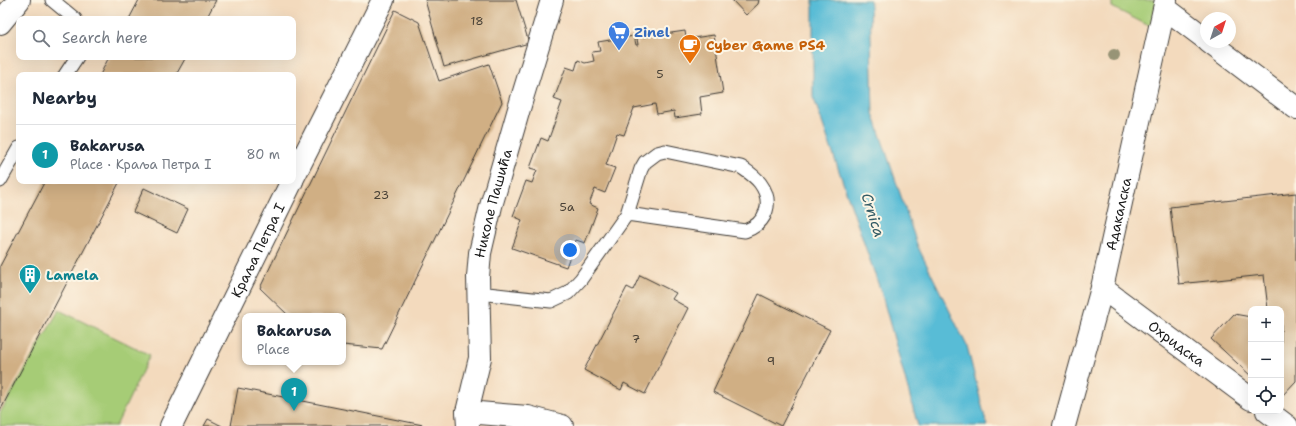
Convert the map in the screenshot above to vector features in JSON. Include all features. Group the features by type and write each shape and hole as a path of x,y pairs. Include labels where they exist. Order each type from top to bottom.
{"street":[{"path":"0,23 19,0"},
{"path":"296,172 383,0"},
{"name":"Николе Пашића","path":"552,0 491,206 480,253 478,277 480,358 467,419 528,417 562,426"},
{"path":"1166,4 1200,34"},
{"name":"Адакалска","path":"1064,426 1102,288 1166,4"},
{"path":"1217,48 1296,108"},
{"name":"Краља Петра I","path":"171,426 291,184"},
{"name":"Охридска","path":"1102,288 1248,397"},
{"path":"1271,414 1287,426"}],"lane":[{"path":"52,0 71,16"},
{"path":"67,72 75,60"},
{"path":"478,293 551,301 560,298 576,286 627,214 641,169 651,157 657,153 665,151 741,167 759,182 767,198 764,218 752,229 745,231 627,214"},
{"path":"0,181 16,153"}],"green space":[{"path":"1112,0 1157,0 1151,27 1112,7"},
{"path":"59,310 150,355 116,426 0,426 0,413"}],"water":[{"name":"Crnica","path":"813,0 870,0 873,113 918,247 967,346 987,426 918,426 882,295 813,96"}],"building":[{"path":"139,0 216,0 208,16 131,16"},
{"path":"425,0 516,0 529,43 444,67"},
{"path":"732,0 759,0 758,4 746,15"},
{"path":"395,10 419,22 439,81 489,64 502,102 382,349 346,345 346,313 286,313 260,288"},
{"path":"685,31 686,39 714,35 723,93 700,97 702,114 675,118 674,111 657,114 655,104 634,108 624,135 617,133 606,165 615,168 605,193 595,189 589,204 598,208 585,243 576,240 566,267 512,248 522,220 513,216 526,181 532,183 537,170 530,168 541,138 548,141 562,102 554,99 566,67 575,70 578,60 585,63 594,61 592,52 600,51 598,42 634,36 636,45 638,45 637,38"},
{"path":"108,60 184,60 178,72 102,72"},
{"name":"Lamela","path":"43,184 118,184 0,411 0,266"},
{"path":"144,188 188,209 177,233 133,212"},
{"path":"1296,193 1296,381 1284,394 1284,306 1268,306 1264,275 1179,284 1170,207"},
{"path":"640,275 676,293 672,299 688,308 645,394 624,383 621,390 584,370 627,287 633,290"},
{"path":"759,294 830,330 781,426 713,392"},
{"path":"1234,314 1248,316 1248,373 1211,339"},
{"path":"238,388 423,425 423,426 231,426"},
{"path":"208,419 222,426 204,426"}],"place":[{"name":"Zinel","path":"619,52"},
{"name":"Cyber Game PS4","path":"690,64"},
{"name":"Lamela","path":"30,294"},
{"name":"Bakarusa","path":"294,411"}]}
